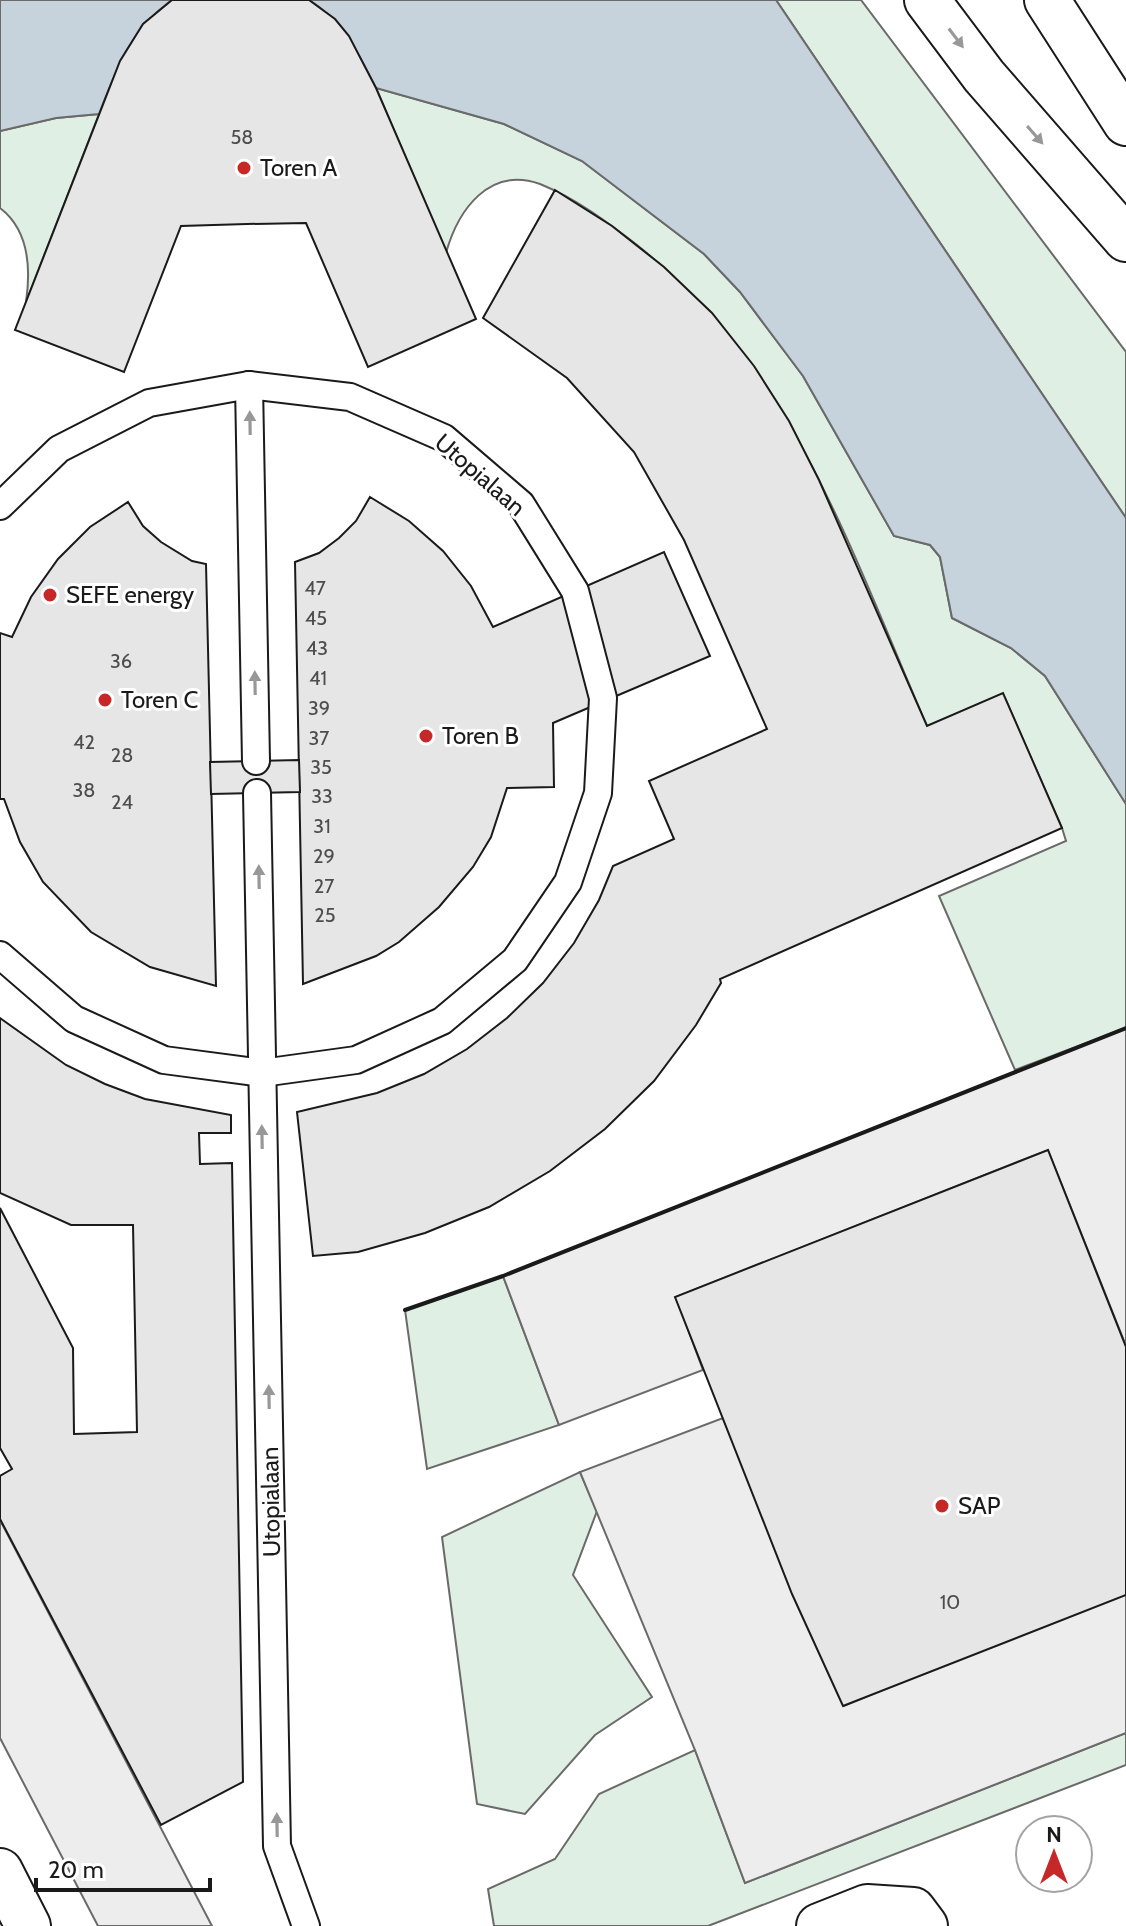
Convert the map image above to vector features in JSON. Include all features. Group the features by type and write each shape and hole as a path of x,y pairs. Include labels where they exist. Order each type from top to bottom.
{"main road":[{"path":"927,0 984,76 1126,239"},
{"path":"1047,0 1126,123"},
{"path":"0,1871 28,1926"},
{"path":"819,1926 867,1907 913,1910 925,1926"}],"lane":[{"name":"Utopialaan","path":"0,506 59,449 149,403 249,385 350,397 444,438 521,504 575,591 603,698 598,793 568,882 515,960 442,1021 356,1060 262,1073 164,1060 74,1019 0,955"},
{"path":"249,385 256,761"},
{"name":"Utopialaan","path":"257,793 277,1846 306,1926"}],"green space":[{"path":"776,0 861,0 1126,352 1126,518"},
{"path":"376,88 504,124 582,161 704,254 740,292 803,376 894,536 930,545 940,557 952,618 1011,648 1045,676 1126,804 1126,1028 1015,1070 939,896 1066,841 1062,828 1003,694 927,726 843,529 812,466 777,405 737,348 691,294 637,245 578,203 540,184 522,180 505,181 478,196 459,222 446,253"},
{"path":"99,114 26,302 26,250 17,227 0,208 0,131 56,118"},
{"path":"503,1276 559,1425 427,1469 405,1310"},
{"path":"580,1472 597,1511 573,1575 652,1697 595,1735 525,1814 477,1804 442,1537"},
{"path":"1126,1733 1126,1765 708,1926 494,1926 488,1889 555,1859 599,1794 695,1750 745,1883"}],"shaded area":[{"path":"0,0 172,0 146,24 127,51 99,114 56,118 0,131"},
{"path":"309,0 776,0 1126,518 1126,804 1045,676 1011,648 952,618 940,557 930,545 894,536 803,376 740,292 704,254 582,161 504,124 376,88 356,50 340,28"},
{"path":"1126,1028 1126,1346 1048,1150 676,1297 703,1370 559,1425 503,1276"},
{"path":"723,1418 844,1706 1126,1590 1126,1733 745,1883 695,1750 580,1472"},
{"path":"0,1520 212,1926 98,1926 0,1738"}],"building":[{"name":"Toren A","path":"172,0 309,0 335,19 349,36 376,88 476,319 368,367 306,223 247,224 181,226 124,372 15,330 120,61 143,24"},
{"path":"555,190 612,226 664,267 712,313 754,366 789,421 819,480 927,726 1003,693 1062,828 720,979 721,983 696,1025 654,1081 605,1129 550,1171 489,1207 425,1233 358,1252 313,1256 297,1112 377,1093 424,1074 467,1049 507,1018 543,983 574,943 599,900 613,866 674,839 649,781 767,729 684,540 634,452 567,378 483,318"},
{"name":"Toren B","path":"370,497 409,521 443,551 471,586 493,627 664,552 710,656 553,723 554,787 507,788 491,837 473,867 439,907 399,942 376,956 303,984 295,562 319,553 339,538 356,521"},
{"name":"Toren C","path":"128,502 143,526 161,542 192,561 206,564 216,986 150,967 91,932 43,882 20,842 4,799 0,799 0,633 12,637 31,597 58,559 90,527"},
{"path":"299,760 300,792 211,794 210,762"},
{"path":"0,1018 66,1065 105,1084 145,1099 231,1115 231,1133 199,1133 200,1164 232,1163 243,1782 161,1825 0,1519 0,1476 12,1469 0,1448 0,1208 73,1348 74,1434 137,1432 133,1225 71,1225 0,1193"},
{"name":"SAP","path":"1048,1150 1126,1347 1126,1595 843,1706 792,1594 675,1297"}],"wall":[{"path":"405,1310 503,1276 1126,1028"}],"place":[{"name":"Toren A","path":"244,168"},
{"name":"SEFE energy","path":"50,595"},
{"name":"Toren C","path":"105,700"},
{"name":"Toren B","path":"426,736"},
{"name":"SAP","path":"942,1506"}]}
